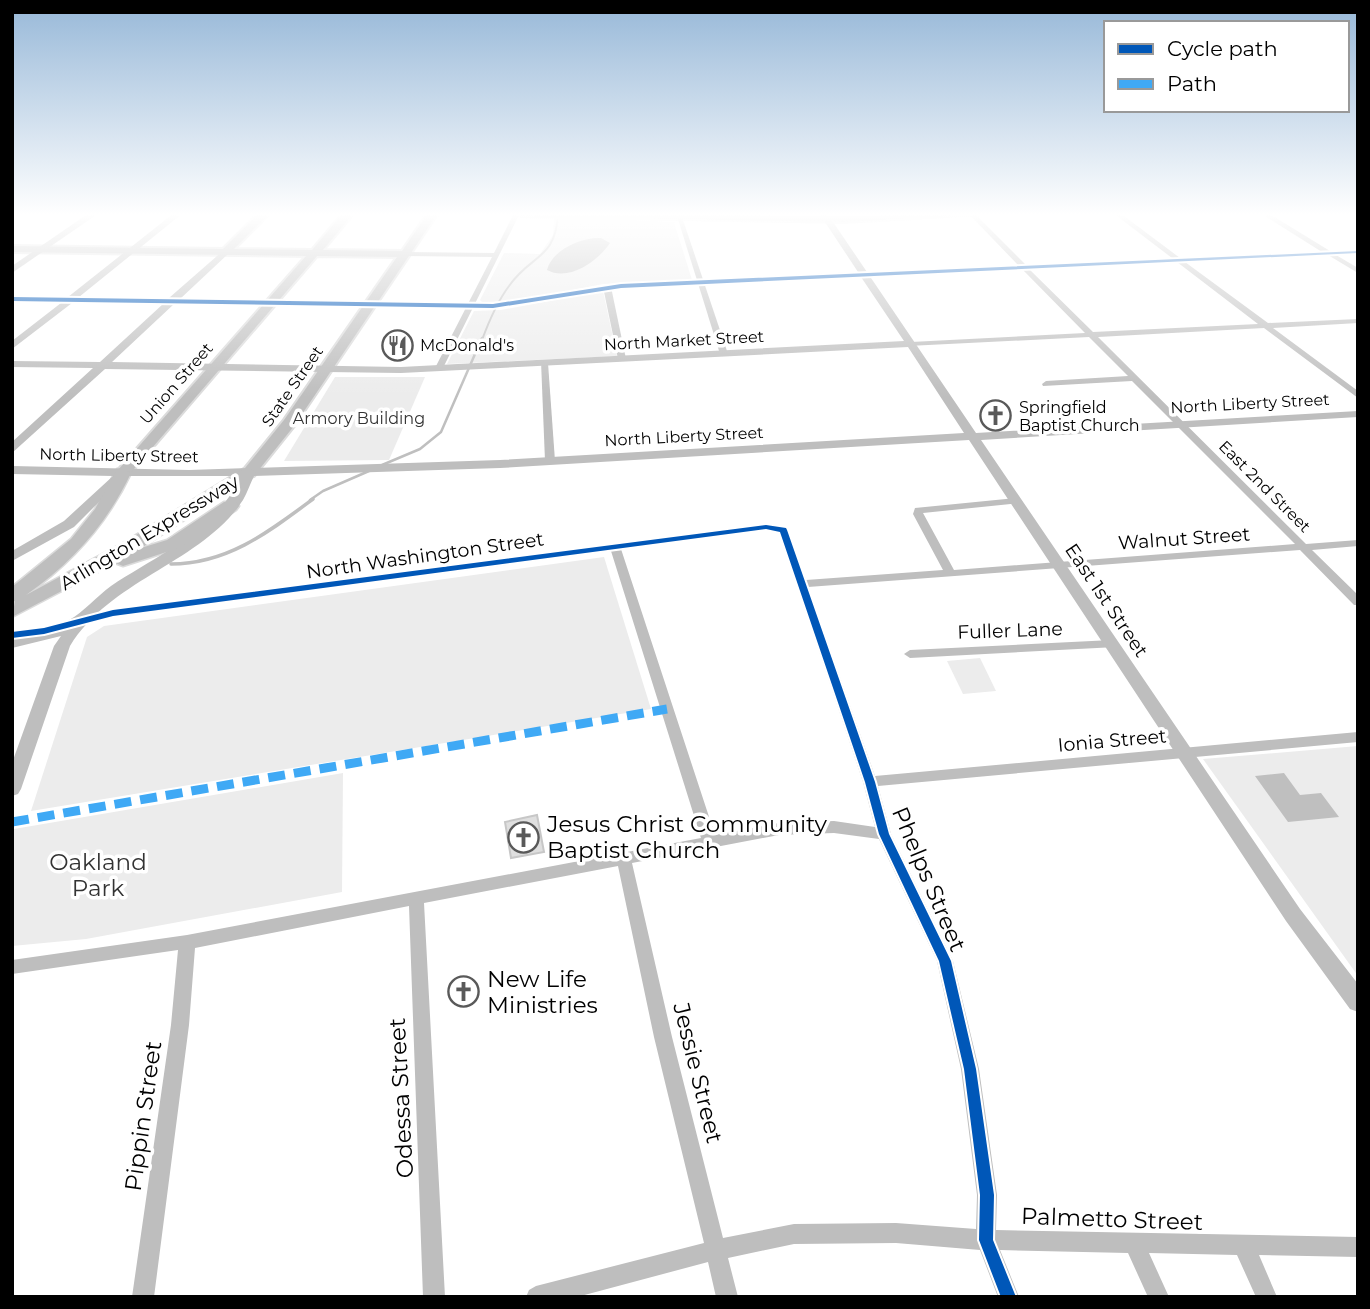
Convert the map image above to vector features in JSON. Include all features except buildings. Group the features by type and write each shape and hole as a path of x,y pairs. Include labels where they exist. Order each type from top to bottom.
{"highway":[{"name":"Arlington Expressway","path":"13,605 90,531 106,508 123,473"},
{"name":"Arlington Expressway","path":"13,605 81,574 249,473"},
{"path":"81,574 173,544 229,506"}],"main road":[{"name":"Union Street","path":"123,473 295,274"},
{"name":"State Street","path":"249,473 276,440 392,274"}],"street":[{"path":"12,346 103,274"},
{"path":"12,449 201,274"},
{"path":"439,368 486,274"},
{"path":"697,274 724,354"},
{"path":"12,299 493,306 607,288 862,274"},
{"name":"East 1st Street","path":"864,274 1293,915 1358,1002"},
{"name":"East 2nd Street","path":"1031,274 1358,602"},
{"path":"1198,274 1358,395"},
{"path":"607,288 622,359"},
{"name":"North Market Street","path":"12,364 439,368 1358,321"},
{"path":"544,363 550,461"},
{"path":"1046,384 1135,378"},
{"name":"North Liberty Street","path":"12,470 249,473 550,461 1358,414"},
{"name":"Union Street","path":"12,557 73,522 123,473"},
{"path":"12,789 64,641 76,623 109,596 202,532 243,489 249,473"},
{"path":"950,573 918,514 919,510 1016,501"},
{"name":"North Washington Street","path":"12,635 107,614 779,527"},
{"name":"Phelps Street","path":"779,527 786,534 870,782 884,834 945,961 970,1069 987,1195 986,1240 1009,1297"},
{"name":"Walnut Street","path":"803,584 1358,543"},
{"path":"615,547 710,843"},
{"name":"North Washington Street","path":"12,643 47,636 76,623"},
{"name":"Fuller Lane","path":"910,654 945,651 961,654 1112,644"},
{"name":"Ionia Street","path":"870,782 1358,737"},
{"path":"12,967 187,942 779,829 834,827 884,834"},
{"name":"Jessie Street","path":"624,860 663,1037 727,1297"},
{"name":"Odessa Street","path":"416,898 434,1297"},
{"name":"Pippin Street","path":"143,1297 180,1025 187,942"},
{"name":"Palmetto Street","path":"536,1297 716,1250 794,1234 896,1233 986,1240 1244,1247 1358,1247"},
{"path":"1134,1244 1158,1297"},
{"path":"1244,1247 1267,1297"}],"green space":[{"path":"493,274 690,274 692,280 603,284 516,301 480,300"},
{"path":"603,291 617,356 447,364 474,311 501,310"},
{"name":"Armory Building","path":"335,377 425,377 389,460 284,461"},
{"path":"604,557 651,709 31,811 87,637 104,626"},
{"path":"980,658 996,691 963,694 947,661"},
{"path":"1358,746 1358,976 1203,759"},
{"name":"Oakland Park","path":"343,773 342,892 86,939 12,946 14,829"}],"shaded area":[{"path":"1284,773 1300,795 1321,793 1339,817 1288,822 1255,776"}],"waterway":[{"path":"482,340 501,299 519,274"},
{"path":"382,465 420,449 441,432 482,338"},
{"path":"310,500 323,491 369,471"},
{"path":"171,564 192,563 230,552 264,534 313,499"}],"marked path":[{"path":"12,822 667,709"}],"cycle path":[{"path":"12,299 493,306 621,286 879,274"},
{"path":"12,635 44,631 113,613 766,527 783,530 870,782 884,834 945,961 970,1069 987,1195 986,1240 1009,1297"}],"place":[{"name":"McDonald's","path":"397,345"},
{"name":"Springfield Baptist Church","path":"996,416"},
{"name":"Jesus Christ Community Baptist Church","path":"524,837"},
{"name":"New Life Ministries","path":"464,992"}]}
